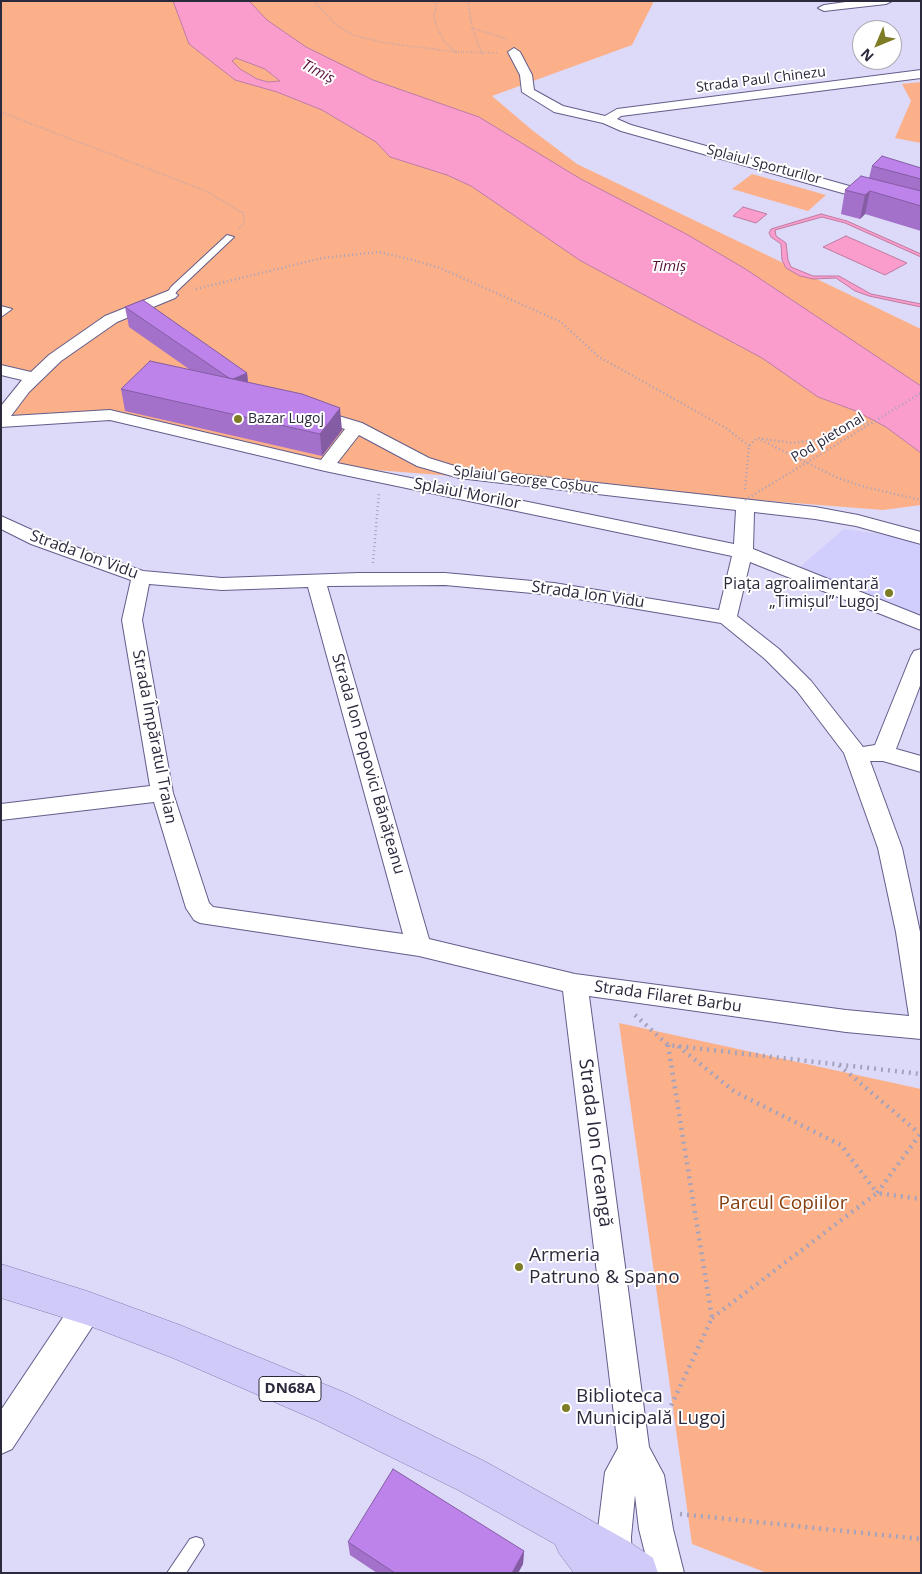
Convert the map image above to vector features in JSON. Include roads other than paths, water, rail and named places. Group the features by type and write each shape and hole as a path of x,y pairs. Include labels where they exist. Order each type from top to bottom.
{"main road":[{"name":"DN68A","path":"1,1281 87,1308 180,1343 332,1406 411,1444 564,1528 617,1568"}],"street":[{"path":"820,5 886,1"},
{"path":"820,5 836,18"},
{"name":"Splaiul Sporturilor","path":"514,52 526,75 528,92 559,109 607,120 626,128 828,183 921,211"},
{"name":"Strada Paul Chinezu","path":"607,120 617,113 921,74"},
{"path":"1,418 17,395 33,377 86,335 111,319 170,295"},
{"path":"141,306 162,320"},
{"path":"1,370 33,377"},
{"name":"Splaiul George Coșbuc","path":"298,408 356,427 416,459 444,470 602,490 745,499 858,521 921,538"},
{"name":"Splaiul Morilor","path":"1,422 110,416 326,466 591,519 743,552 921,624"},
{"path":"326,466 356,427"},
{"path":"433,488 444,470"},
{"path":"591,519 602,490"},
{"path":"727,618 743,552 745,499"},
{"name":"Strada Ion Vidu","path":"1,522 38,540 141,577 222,584 403,578 489,582 554,589 727,618 772,654 804,686 855,752 890,848 908,932 921,1014"},
{"name":"Strada Împăratul Traian","path":"141,577 132,620 162,793 198,908 209,916 419,946"},
{"name":"Strada Ion Popovici Bănățeanu","path":"316,582 419,946"},
{"path":"884,753 921,656"},
{"path":"855,752 884,753 921,764"},
{"path":"1,812 162,793"},
{"name":"Strada Filaret Barbu","path":"419,946 575,984 846,1021 921,1028"},
{"name":"Strada Ion Creangă","path":"575,984 634,1451 648,1475 656,1529 666,1573"},
{"path":"1,1438 87,1308"},
{"path":"617,1568 615,1518 621,1472 634,1451"}],"lane":[{"path":"170,295 174,289 230,237"},
{"path":"1,308 8,309 1,315"},
{"path":"175,1573 196,1545"}],"water":[{"name":"Timiș","path":"173,1 249,1 267,20 306,47 373,80 479,117 579,178 688,235 747,270 921,386 921,453 886,427 856,411 818,397 762,358 581,261 471,186 447,175 390,157 376,142 322,110 277,92 235,80 189,44","holes":["236,58 265,69 280,81 268,82 257,79 240,69 232,61"]},
{"path":"743,207 767,214 756,223 733,216"},
{"path":"821,214 847,221 921,254 921,257 845,223 822,217 775,230 776,236 786,243 788,260 791,267 813,276 839,276 871,294 921,304 921,307 869,296 855,291 836,278 813,279 800,276 786,268 782,260 781,244 771,237 769,233 771,229"},
{"path":"846,236 907,263 885,275 823,247"}],"place":[{"name":"Bazar Lugoj","path":"238,419"},
{"name":"Piața agroalimentară „Timișul” Lugoj","path":"889,593"},
{"name":"Armeria Patruno & Spano","path":"519,1267"},
{"name":"Biblioteca Municipală Lugoj","path":"566,1408"}],"park label":[{"name":"Parcul Copiilor","path":"783,1204"}]}
